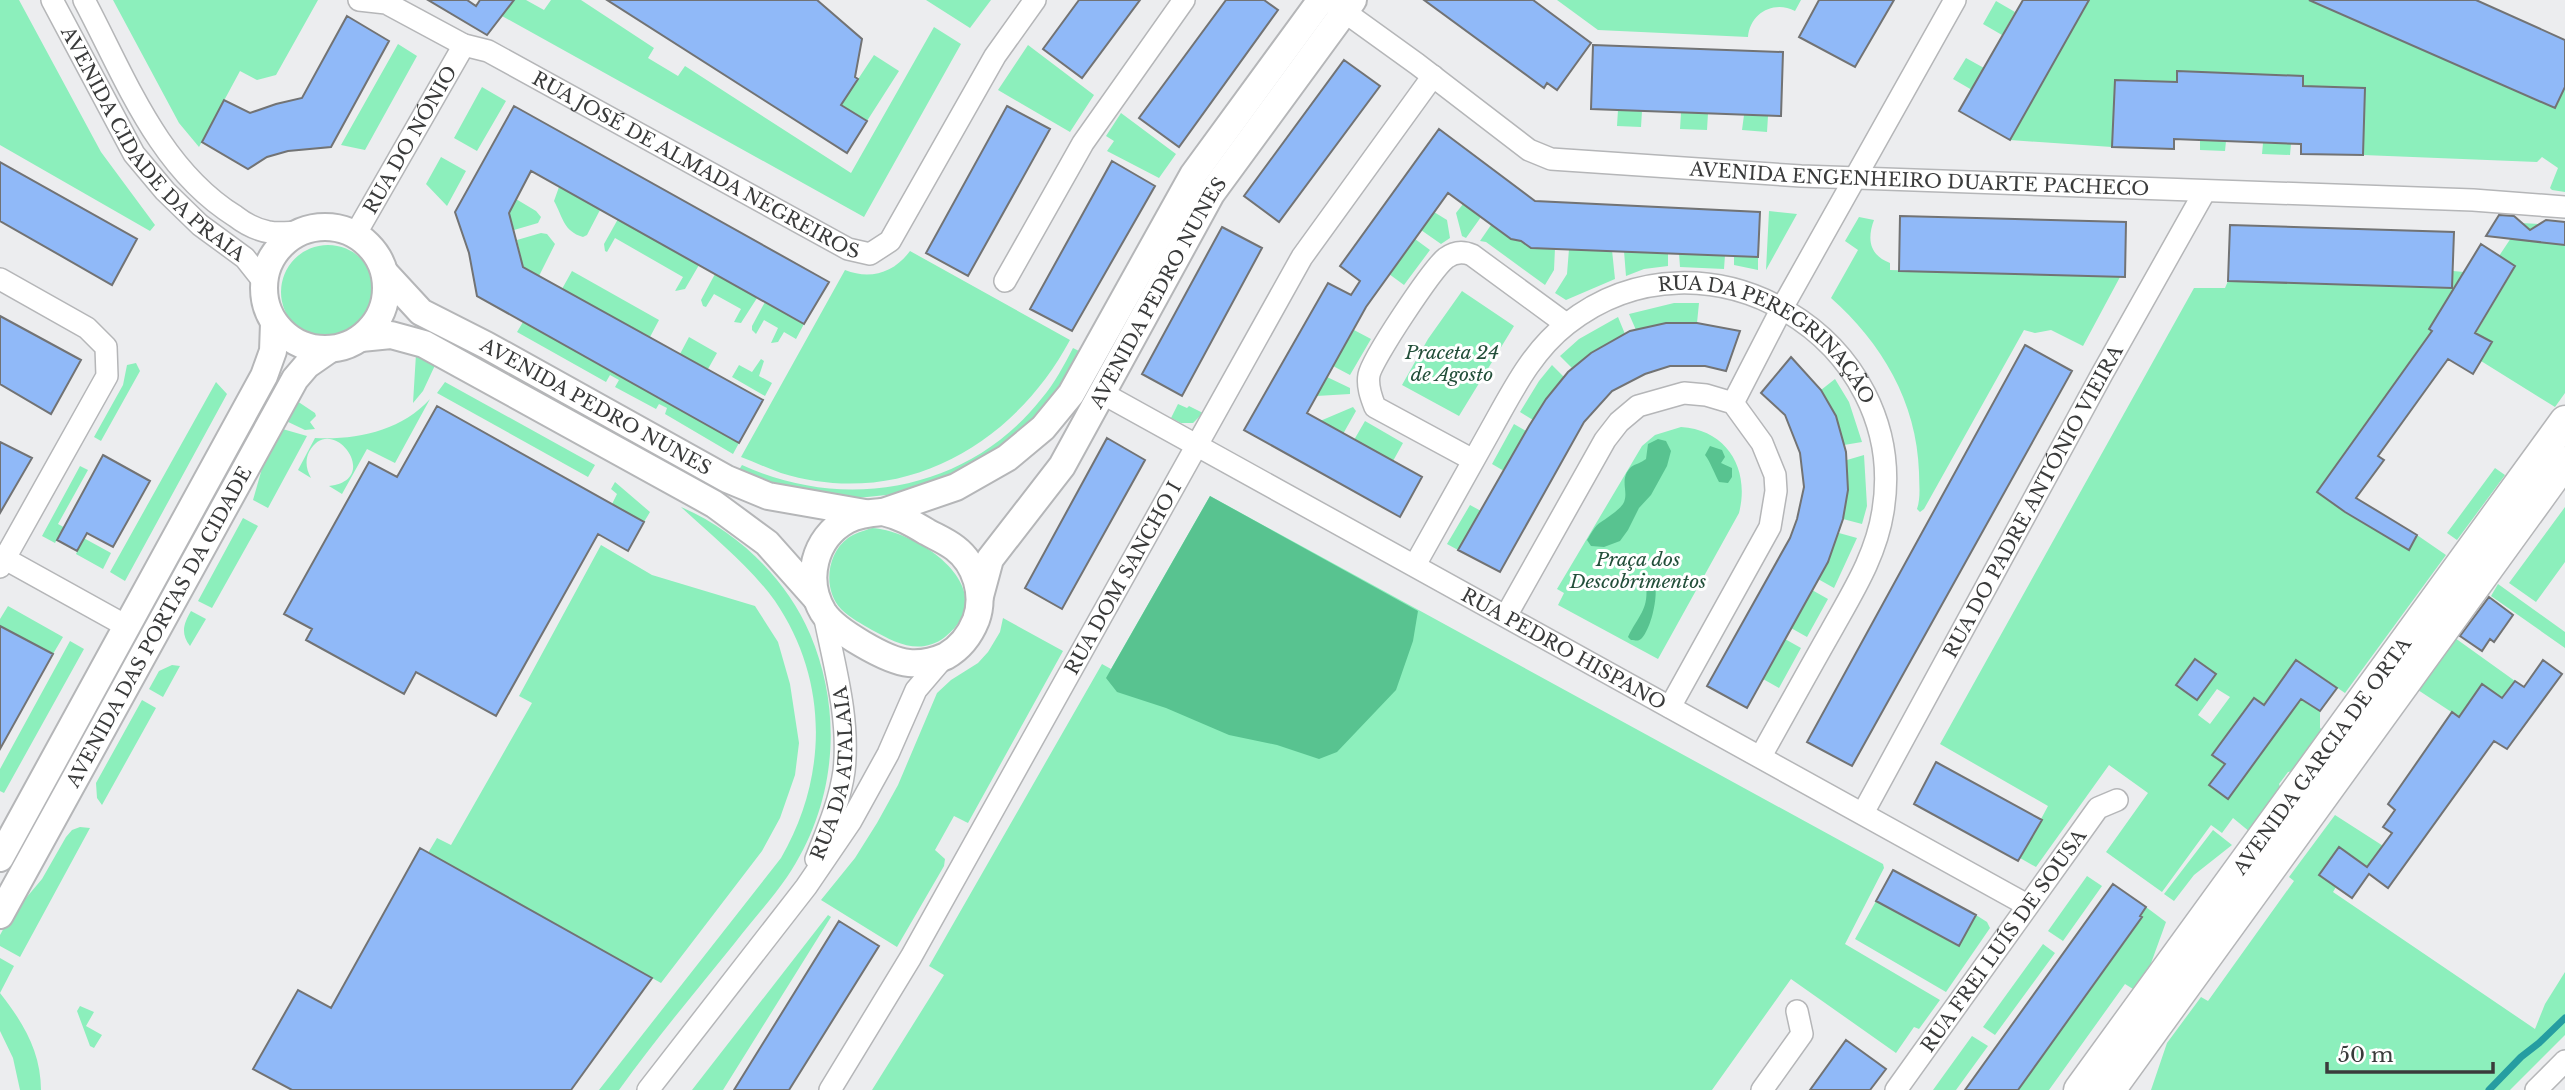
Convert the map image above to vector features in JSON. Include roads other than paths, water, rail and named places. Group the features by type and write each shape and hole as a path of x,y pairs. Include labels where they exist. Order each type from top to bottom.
{"main road":[{"name":"AVENIDA GARCIA DE ORTA","path":"2079,1090 2565,421"},
{"name":"AVENIDA GARCIA DE ORTA","path":"2109,1090 2565,463"}],"street":[{"name":"AVENIDA CIDADE DA PRAIA","path":"52,0 134,154 165,191 200,225 245,258 264,282"},
{"name":"AVENIDA CIDADE DA PRAIA","path":"84,0 156,136 183,173 217,205 244,222 268,232 301,232"},
{"name":"RUA JOSÉ DE ALMADA NEGREIROS","path":"359,0 385,1 464,45 488,51 848,249 870,254 891,241 995,56 1035,0"},
{"path":"1005,281 1083,143 1184,0"},
{"path":"1733,403 1782,308 1955,0"},
{"name":"AVENIDA ENGENHEIRO DUARTE PACHECO","path":"1337,3 1529,150 1551,159 1856,178 2473,200 2565,207"},
{"name":"AVENIDA PEDRO NUNES","path":"980,596 990,559 1055,477 1211,194 1337,3"},
{"name":"AVENIDA PEDRO NUNES","path":"385,273 421,312 486,345 727,479 768,496 874,513 956,487 1007,458 1043,428 1071,394 1193,175 1337,3"},
{"name":"RUA DO NÓNIO","path":"355,235 464,45"},
{"name":"RUA DOM SANCHO I","path":"830,1090 918,945 1302,257 1433,76"},
{"name":"RUA DO PADRE ANTÓNIO VIEIRA","path":"1863,813 2205,191"},
{"path":"319,227 338,228 355,235 368,245 385,273 383,309 374,325 361,338 346,346 314,349 298,344 274,323 266,303 264,282 268,266 287,240 301,232 319,227"},
{"path":"1473,460 1375,407 1369,374 1414,300 1448,256 1465,252 1566,324"},
{"path":"0,279 87,328 106,347 107,376 2,560 128,627"},
{"name":"RUA DA PEREGRINAÇÃO","path":"1415,565 1530,362 1566,324 1585,311 1617,296 1645,287 1673,284 1727,286 1782,308 1806,323 1836,350 1865,390 1876,415 1884,446 1887,480 1878,537 1864,572 1761,756"},
{"name":"AVENIDA DAS PORTAS DA CIDADE","path":"0,858 264,376 273,351 274,323"},
{"name":"AVENIDA PEDRO NUNES","path":"361,338 391,335 424,344 636,459 742,522 767,542 820,606"},
{"name":"AVENIDA DAS PORTAS DA CIDADE","path":"0,915 295,379 330,349"},
{"name":"RUA PEDRO HISPANO","path":"1102,393 2027,905"},
{"path":"1506,616 1605,440 1619,422 1638,406 1684,393 1706,395 1733,403 1762,443 1770,460 1776,491 1774,510 1762,545 1670,707"},
{"path":"874,513 901,517 956,548 968,562 976,578 980,596 978,614 971,631 960,646 945,656 927,662 909,663 892,659 837,628 820,606 813,580 814,562 821,544 833,530 848,519 874,513"},
{"name":"RUA DA ATALAIA","path":"806,887 836,805 844,772 845,738 839,681 820,606"},
{"name":"RUA DA ATALAIA","path":"648,1090 806,887 851,821 888,754 916,690 945,656"},
{"name":"RUA FREI LUÍS DE SOUSA","path":"1896,1090 2098,808 2117,800"},
{"path":"1762,1090 1802,1034 1797,1011"},
{"path":"2536,1090 2565,1061"}],"waterway":[{"path":"2489,1090 2565,1018"}],"park label":[{"name":"Praceta 24 de Agosto","path":"1452,363"},
{"name":"Praça dos Descobrimentos","path":"1638,570"}]}
